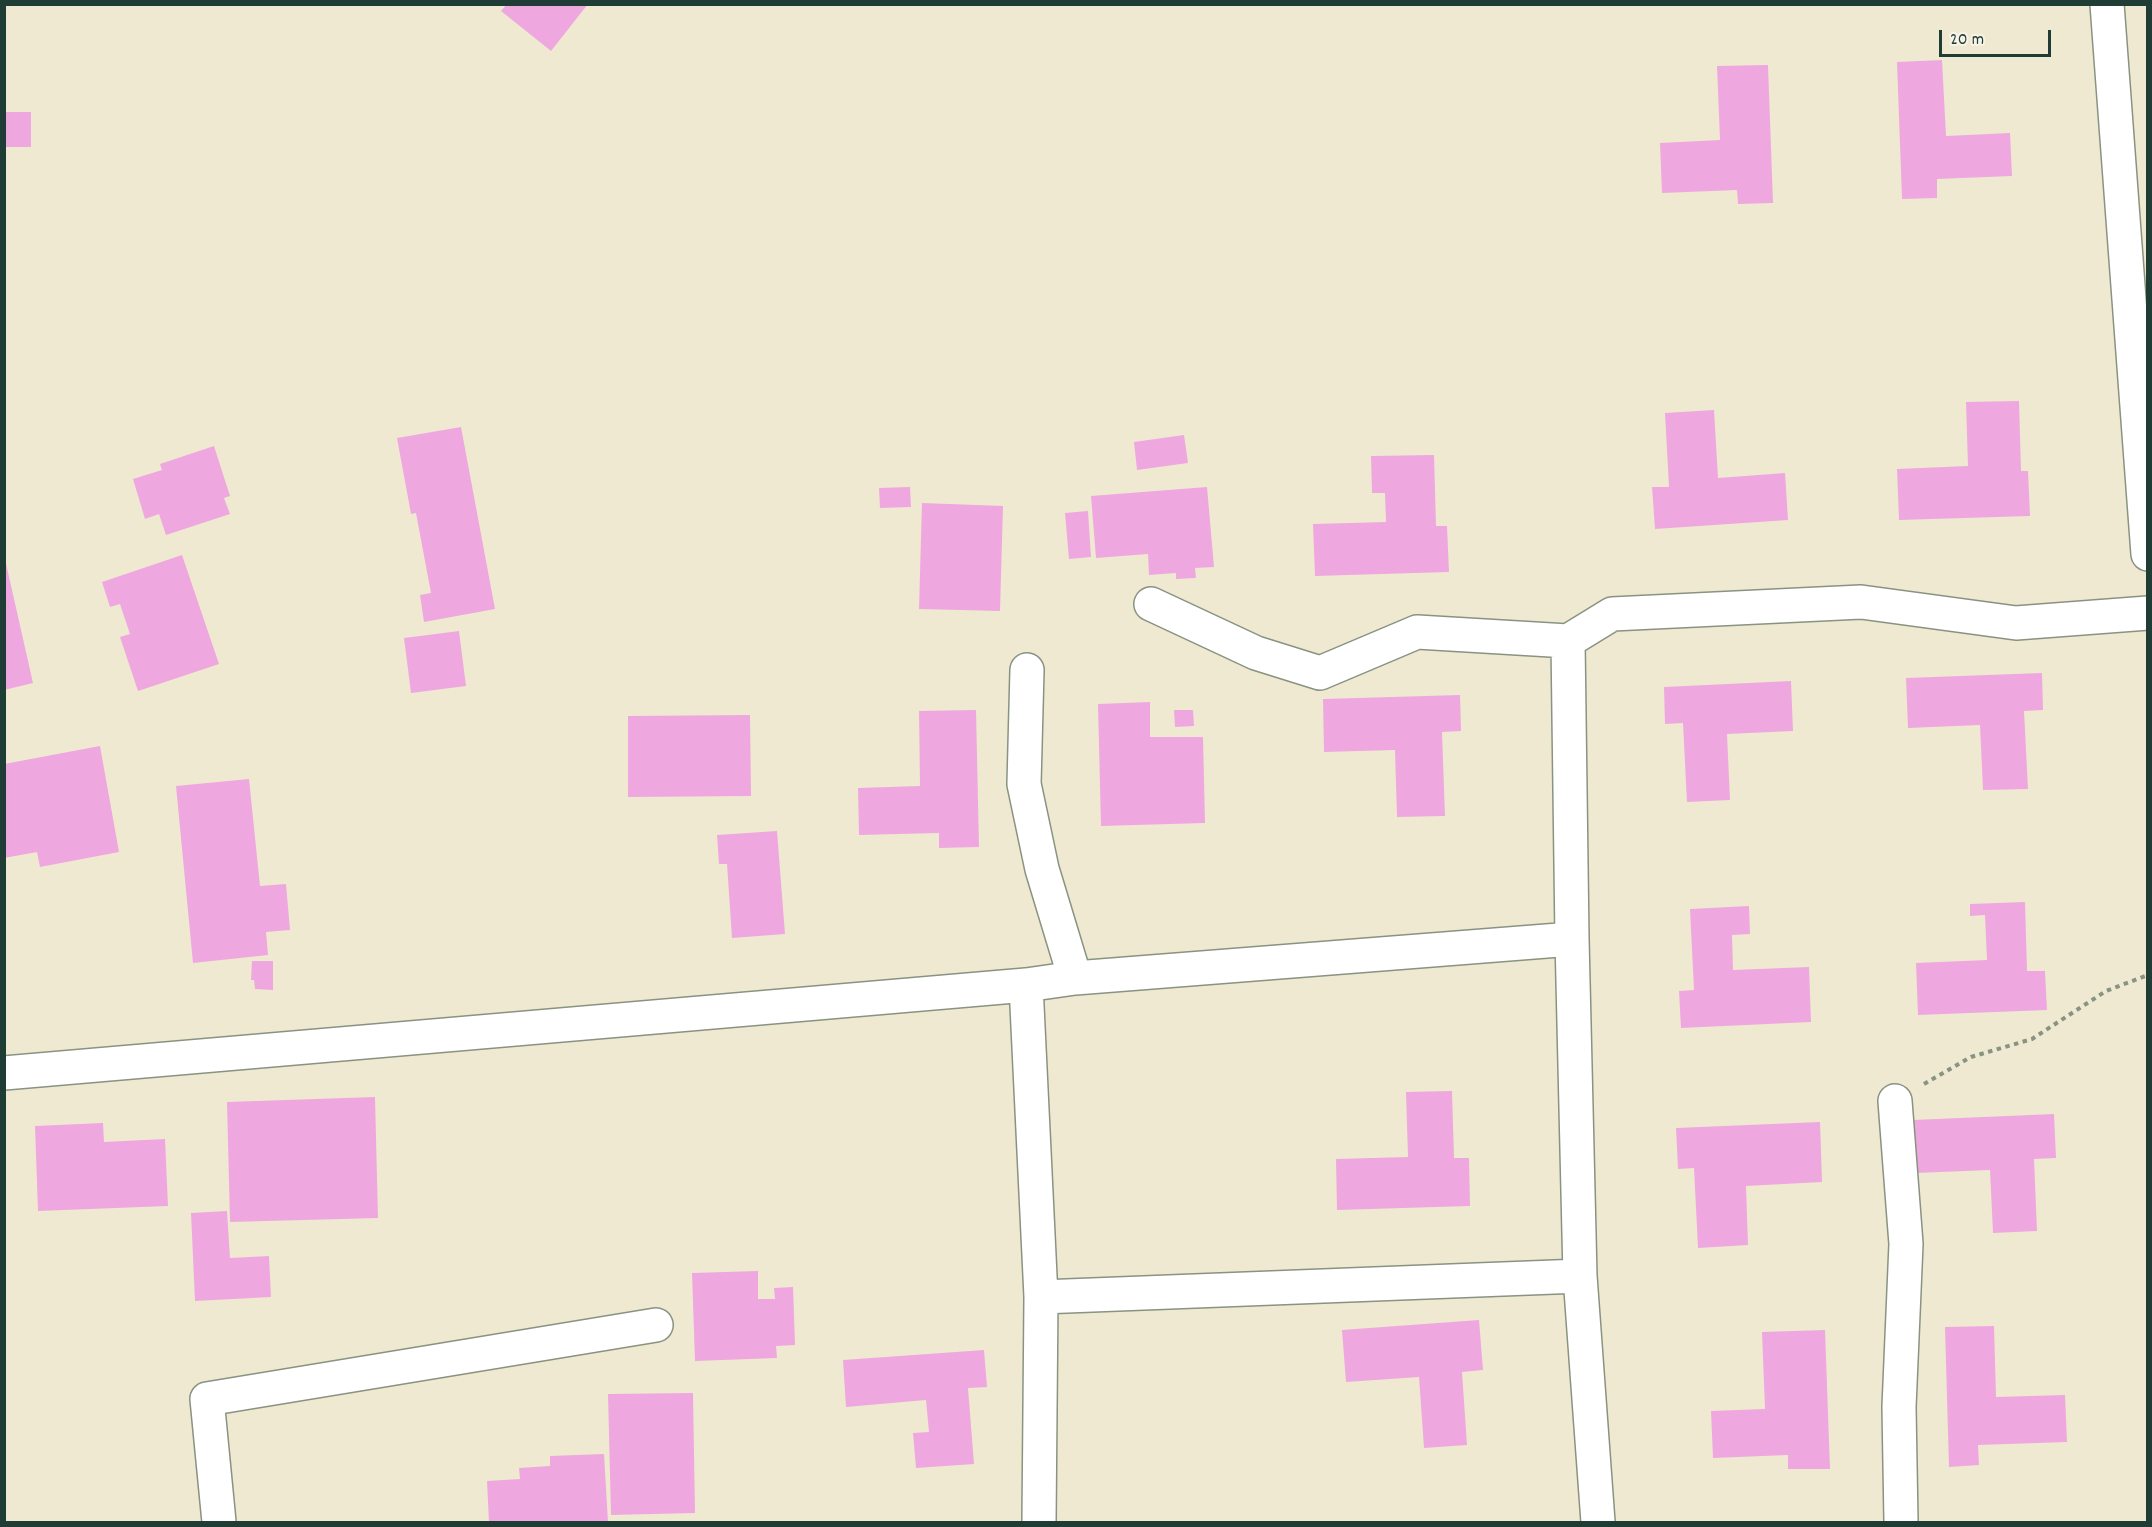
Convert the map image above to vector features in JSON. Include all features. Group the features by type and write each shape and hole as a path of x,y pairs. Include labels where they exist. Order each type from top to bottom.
{"street":[{"path":"2107,4 2148,554"},
{"path":"1151,604 1256,653 1320,673 1417,632 1568,641 1612,614 1861,602 2016,623 2148,613"},
{"path":"1568,641 1580,1276 1598,1522"},
{"path":"1027,670 1024,784 1042,869 1075,978"},
{"path":"4,1073 1026,985 1075,978 1572,939"},
{"path":"1026,985 1041,1298 1039,1522"},
{"path":"1895,1101 1906,1244 1899,1407 1901,1522"},
{"path":"1041,1298 1580,1276"},
{"path":"219,1522 207,1399 656,1324"}],"path":[{"path":"1895,1101 1971,1057 2032,1039 2106,991 2148,975"}],"building":[{"path":"507,4 588,4 551,51 501,11"},
{"path":"1942,60 1946,136 2010,133 2012,176 1937,179 1937,198 1902,199 1897,62"},
{"path":"1768,65 1773,203 1738,204 1737,190 1662,193 1660,143 1720,140 1717,66"},
{"path":"4,112 31,112 31,147 4,147"},
{"path":"2019,401 2021,471 2028,471 2030,516 1899,520 1897,469 1968,466 1966,402"},
{"path":"1714,410 1718,478 1785,473 1788,520 1655,529 1652,487 1669,487 1665,413"},
{"path":"461,427 495,609 424,622 420,595 431,593 416,513 411,514 397,438"},
{"path":"1184,435 1188,463 1137,470 1134,442"},
{"path":"214,446 230,496 224,498 230,514 166,535 159,514 145,519 133,479 162,470 160,464"},
{"path":"1434,455 1436,526 1447,526 1449,572 1315,576 1313,524 1386,522 1385,493 1372,493 1371,456"},
{"path":"910,487 911,507 880,508 879,488"},
{"path":"1207,487 1214,567 1195,568 1196,578 1176,579 1176,573 1149,575 1148,554 1096,558 1091,496"},
{"path":"922,503 1003,506 1000,611 919,609"},
{"path":"1088,511 1091,557 1069,559 1065,513"},
{"path":"182,555 219,664 138,691 120,637 130,634 120,604 110,607 102,582"},
{"path":"4,560 33,683 4,690"},
{"path":"459,631 466,686 411,693 404,638"},
{"path":"2042,673 2043,710 2024,711 2028,789 1983,790 1980,725 1908,728 1906,678"},
{"path":"1791,681 1793,731 1727,734 1730,800 1687,802 1683,723 1665,724 1664,687"},
{"path":"1460,695 1461,731 1442,732 1445,816 1397,817 1395,750 1324,752 1323,699"},
{"path":"1150,702 1150,737 1203,737 1205,823 1101,826 1098,704"},
{"path":"976,710 979,847 939,848 939,833 859,835 858,788 920,786 919,711"},
{"path":"1174,710 1193,710 1194,726 1175,727"},
{"path":"750,715 751,796 628,797 628,716"},
{"path":"100,746 119,852 40,867 37,852 4,858 4,764"},
{"path":"249,779 260,886 286,884 290,930 266,932 268,955 193,963 176,786"},
{"path":"777,831 785,934 732,938 727,864 719,864 717,835"},
{"path":"2025,902 2027,971 2045,971 2047,1010 1918,1015 1916,963 1987,960 1985,915 1970,916 1970,904"},
{"path":"1749,906 1750,934 1732,935 1733,970 1809,967 1811,1022 1681,1028 1679,991 1694,990 1690,909"},
{"path":"252,961 273,961 273,990 255,989 254,980 251,980"},
{"path":"1452,1091 1454,1158 1469,1158 1470,1206 1337,1210 1336,1159 1408,1157 1406,1092"},
{"path":"375,1097 378,1218 230,1222 227,1102"},
{"path":"2054,1114 2056,1158 2034,1159 2037,1231 1993,1233 1990,1170 1916,1173 1913,1120"},
{"path":"1820,1122 1822,1182 1746,1186 1748,1245 1698,1248 1694,1168 1678,1169 1676,1128"},
{"path":"103,1123 104,1142 165,1139 168,1206 38,1211 35,1126"},
{"path":"227,1211 230,1258 269,1256 271,1297 195,1301 191,1213"},
{"path":"758,1271 758,1299 775,1299 774,1288 793,1287 795,1345 776,1346 777,1358 695,1361 692,1273"},
{"path":"1479,1320 1483,1370 1462,1372 1467,1445 1424,1448 1419,1377 1346,1382 1342,1330"},
{"path":"1994,1326 1996,1397 2065,1395 2067,1442 1978,1445 1979,1465 1949,1467 1945,1327"},
{"path":"1825,1330 1830,1469 1788,1469 1788,1455 1713,1458 1711,1411 1765,1409 1762,1332"},
{"path":"984,1350 987,1387 968,1388 974,1464 916,1468 913,1433 929,1432 926,1400 846,1407 843,1360"},
{"path":"693,1393 695,1513 611,1515 608,1394"},
{"path":"604,1454 608,1522 489,1522 487,1481 520,1479 519,1468 550,1466 550,1456"}]}
